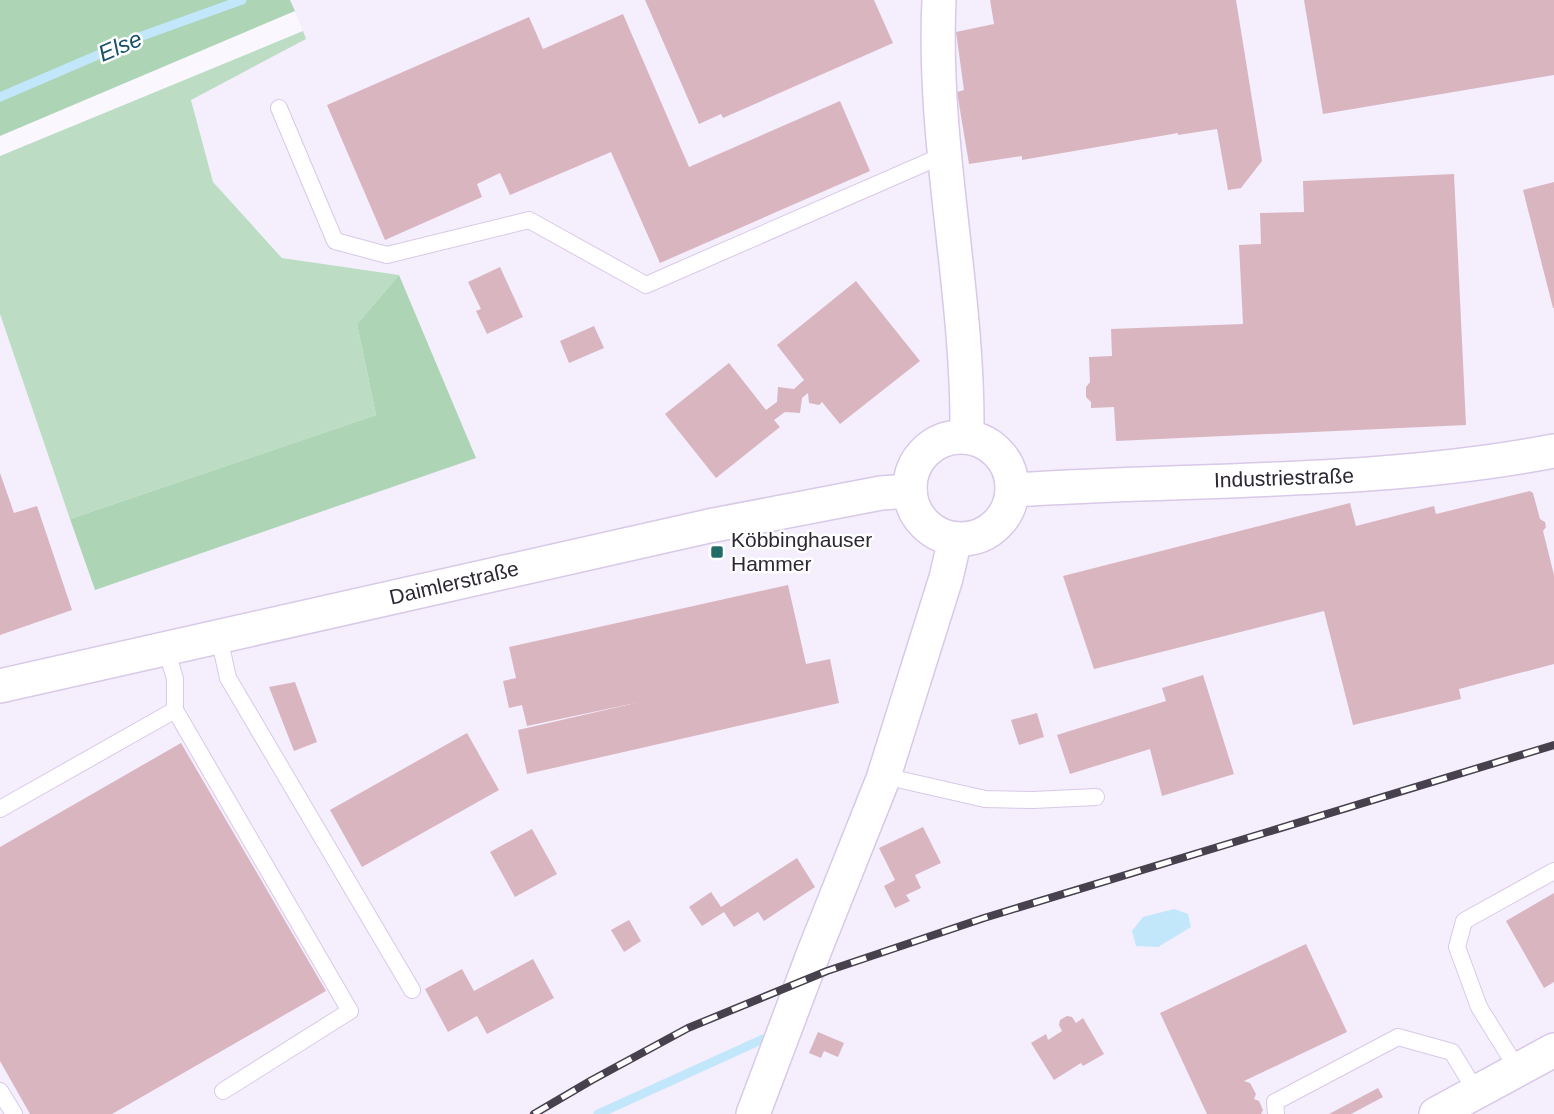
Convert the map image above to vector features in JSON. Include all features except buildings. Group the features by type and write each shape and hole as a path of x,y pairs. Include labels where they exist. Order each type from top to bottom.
{"street":[{"path":"939,0 939,86 965,344 967,437"},
{"path":"967,437 986,443 1001,454 1010,471 1013,490 1009,507 1001,522 988,533 972,539 954,539 937,534 923,523 914,508 910,491 914,469 926,451 938,442 967,437"},
{"name":"Industriestraße","path":"1013,490 1104,484 1324,478 1441,469 1554,451"},
{"name":"Daimlerstraße","path":"0,686 709,526 881,493 910,491"},
{"path":"753,1114 884,776 946,578 954,539"},
{"path":"1436,1114 1554,1050"}],"lane":[{"path":"279,108 335,241 387,255 529,220 646,285 946,154"},
{"path":"219,637 228,678 412,990"},
{"path":"166,648 175,679 175,710 350,1011 223,1091"},
{"path":"0,809 175,710"},
{"path":"884,776 985,799 1033,800 1096,796"},
{"path":"1518,1070 1479,1007 1457,947 1464,921 1554,871"},
{"path":"1276,1114 1275,1102 1398,1037 1452,1052 1477,1093"},
{"path":"0,1091 14,1114"}],"shaded area":[{"path":"290,0 1554,0 1554,1114 0,1114 0,314 94,589 476,457 399,275 283,258 213,182 191,99 306,39"}],"green space":[{"path":"0,0 290,0 295,11 0,136"},
{"path":"303,31 306,39 191,100 213,182 282,258 399,275 357,324 376,415 70,519 0,314 0,156"},
{"path":"399,275 476,458 95,590 70,519 376,415 357,324"}],"water":[{"path":"1174,909 1188,914 1191,927 1158,947 1136,946 1132,931 1143,917"}],"waterway":[{"name":"Else","path":"0,97 142,36 242,0"},
{"path":"598,1114 763,1039"}],"railway":[{"path":"534,1114 688,1028 827,971 984,918 1554,745"}],"place":[{"name":"Köbbinghauser Hammer","path":"717,552"}]}
